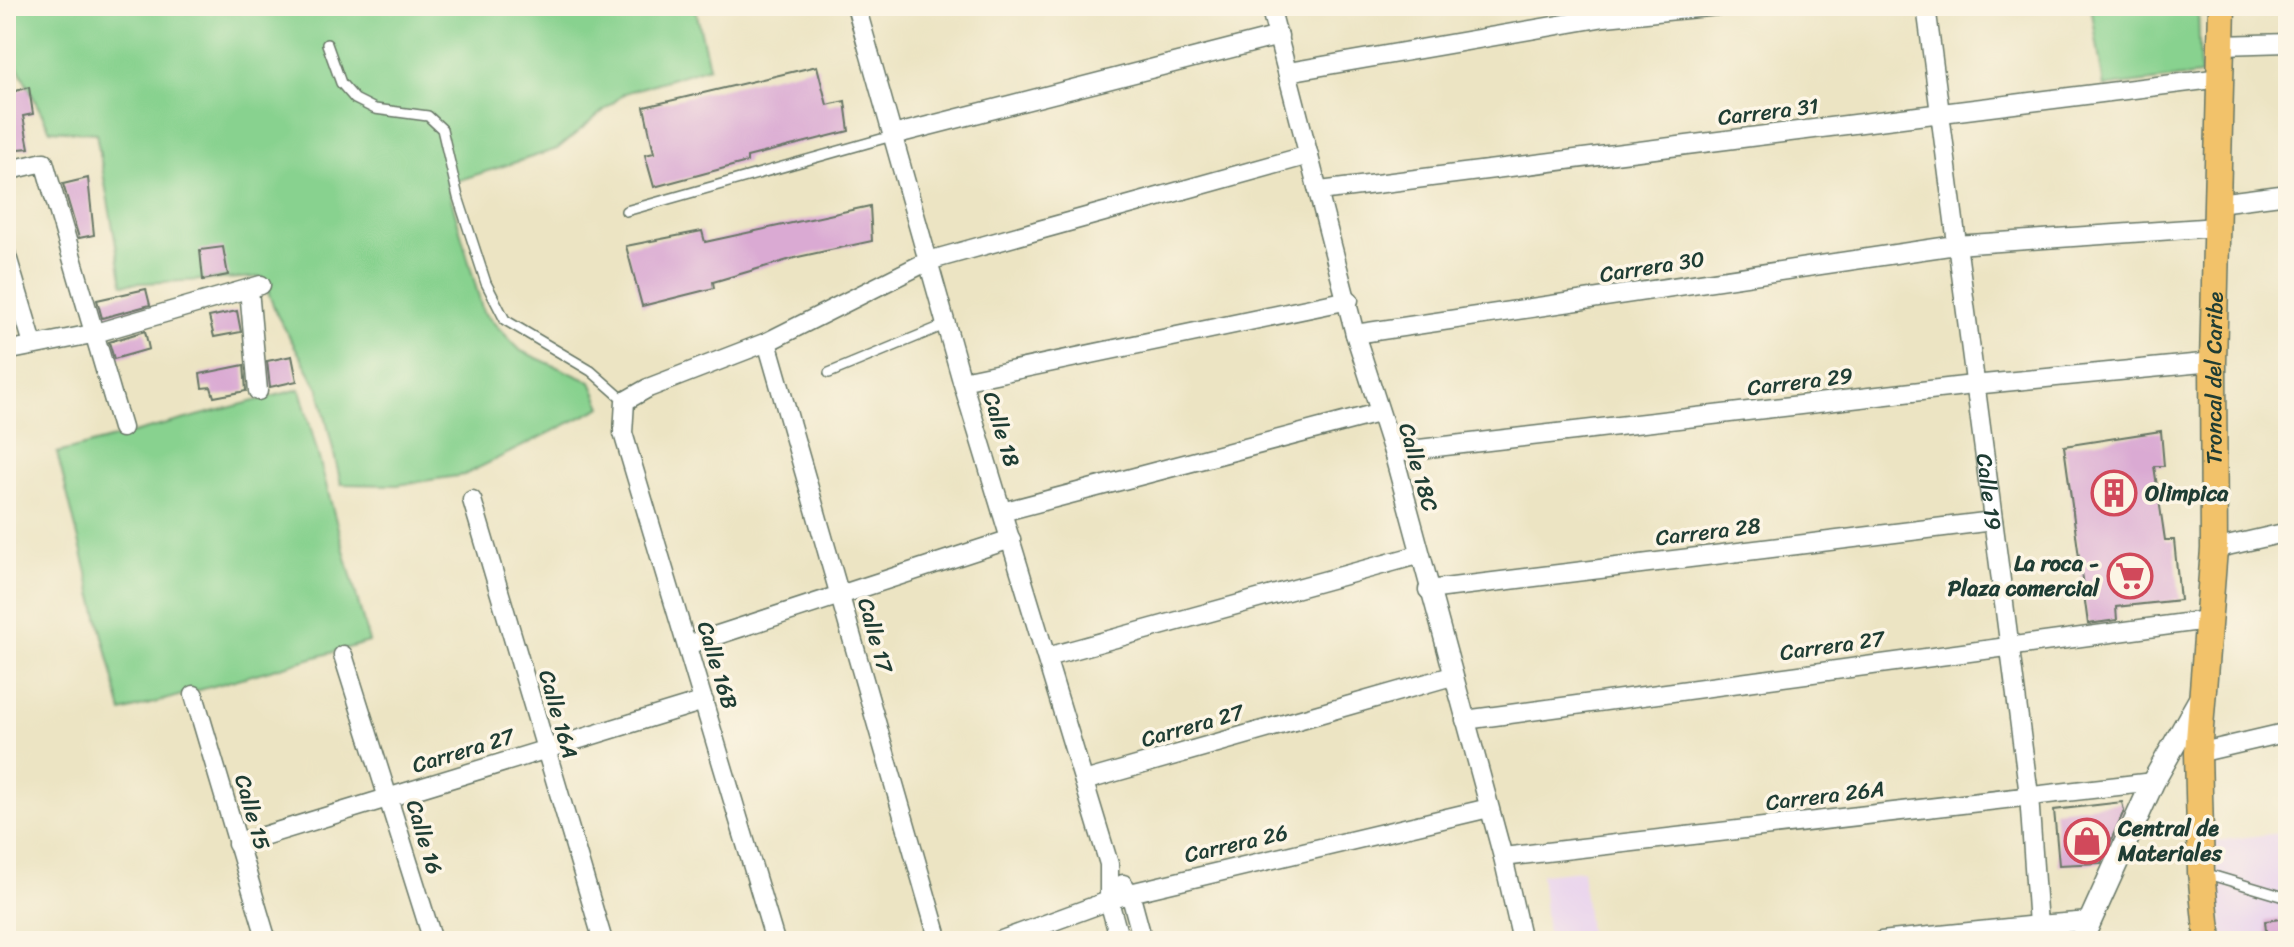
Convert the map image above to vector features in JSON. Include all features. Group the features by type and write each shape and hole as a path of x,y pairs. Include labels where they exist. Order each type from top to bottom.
{"main road":[{"name":"Troncal del Caribe","path":"2208,941 2201,872 2198,753 2214,549 2213,362 2222,6"}],"street":[{"name":"Calle 18","path":"856,6 962,381 1109,864 1109,901 1120,941"},
{"name":"Calle 18C","path":"1270,6 1349,300 1355,334 1393,452 1418,555 1503,857 1516,940"},
{"path":"1288,72 1604,12 1718,6"},
{"name":"Calle 19","path":"1926,6 1973,385 2029,795 2038,925"},
{"path":"893,135 1279,36"},
{"path":"2222,45 2288,43"},
{"name":"Carrera 31","path":"1320,191 2221,78"},
{"path":"625,401 648,388 767,342 928,261 1309,155"},
{"path":"6,171 44,162 122,428"},
{"path":"2218,215 2288,194"},
{"name":"Carrera 30","path":"1355,334 1956,245 2218,215"},
{"path":"6,253 33,344"},
{"path":"6,351 92,334 255,287 258,391"},
{"path":"962,381 1349,300"},
{"name":"Calle 17","path":"767,342 939,941"},
{"name":"Carrera 29","path":"1393,452 1973,385 2213,362"},
{"name":"Calle 16B","path":"625,401 623,433 775,941"},
{"path":"1002,512 1378,413"},
{"name":"Calle 16A","path":"472,500 603,941"},
{"name":"Carrera 28","path":"1428,590 1993,521"},
{"path":"2214,549 2288,532"},
{"path":"687,645 1011,539"},
{"path":"1047,657 1418,555"},
{"name":"Carrera 27","path":"1465,720 2009,644 2207,620"},
{"name":"Calle 16","path":"343,655 433,941"},
{"name":"Carrera 27","path":"1084,781 1452,676"},
{"name":"Calle 15","path":"194,695 267,941"},
{"path":"1881,941 2038,925 2086,931 2153,782 2200,699"},
{"name":"Carrera 27","path":"237,844 704,701"},
{"path":"2198,753 2288,732"},
{"name":"Carrera 26A","path":"1503,857 2153,782"},
{"name":"Carrera 26","path":"999,941 1130,893 1489,808"},
{"name":"Calle 18","path":"1109,864 1130,893 1143,941"}],"lane":[{"path":"327,44 341,83 355,99 375,109 428,116 442,129 452,179 486,283 505,320 591,371 625,401"},
{"path":"626,211 893,135"},
{"path":"829,373 947,324"},
{"path":"2201,872 2288,898"}],"shaded area":[{"path":"2288,832 2288,941 2224,941 2214,841"},
{"path":"1582,870 1590,941 1548,941 1541,874"}],"green space":[{"path":"6,6 695,6 709,67 625,93 557,149 447,184 483,312 521,351 591,382 602,407 464,475 397,485 341,484 319,389 277,315 262,277 123,284 96,133 50,130 6,44"},
{"path":"2091,6 2198,6 2200,75 2104,87"},
{"path":"300,389 369,642 122,712 57,453"}],"building":[{"path":"817,66 827,105 845,101 849,131 747,157 747,162 654,187 645,155 654,153 644,107"},
{"path":"29,87 33,114 23,116 29,148 8,150 6,94"},
{"path":"88,178 94,235 79,238 63,184"},
{"path":"870,206 872,241 798,257 713,282 714,288 642,306 626,246 702,231 705,242"},
{"path":"223,247 228,275 203,280 200,250"},
{"path":"146,289 150,305 102,318 97,300"},
{"path":"237,311 241,332 214,337 209,317"},
{"path":"145,331 149,349 114,359 109,342"},
{"path":"292,356 297,381 270,387 267,361"},
{"path":"244,365 246,391 214,397 211,387 202,388 200,374"},
{"path":"2161,431 2164,466 2154,466 2165,540 2174,540 2180,600 2116,607 2117,620 2088,624 2064,446"},
{"name":"Central de Materiales","path":"2122,802 2124,811 2101,863 2059,865 2054,810"},
{"path":"2288,918 2288,941 2267,941 2265,921"}],"place":[{"name":"Olimpica","path":"2114,493"},
{"name":"La roca - Plaza comercial","path":"2130,576"},
{"name":"Central de Materiales","path":"2087,841"}]}
